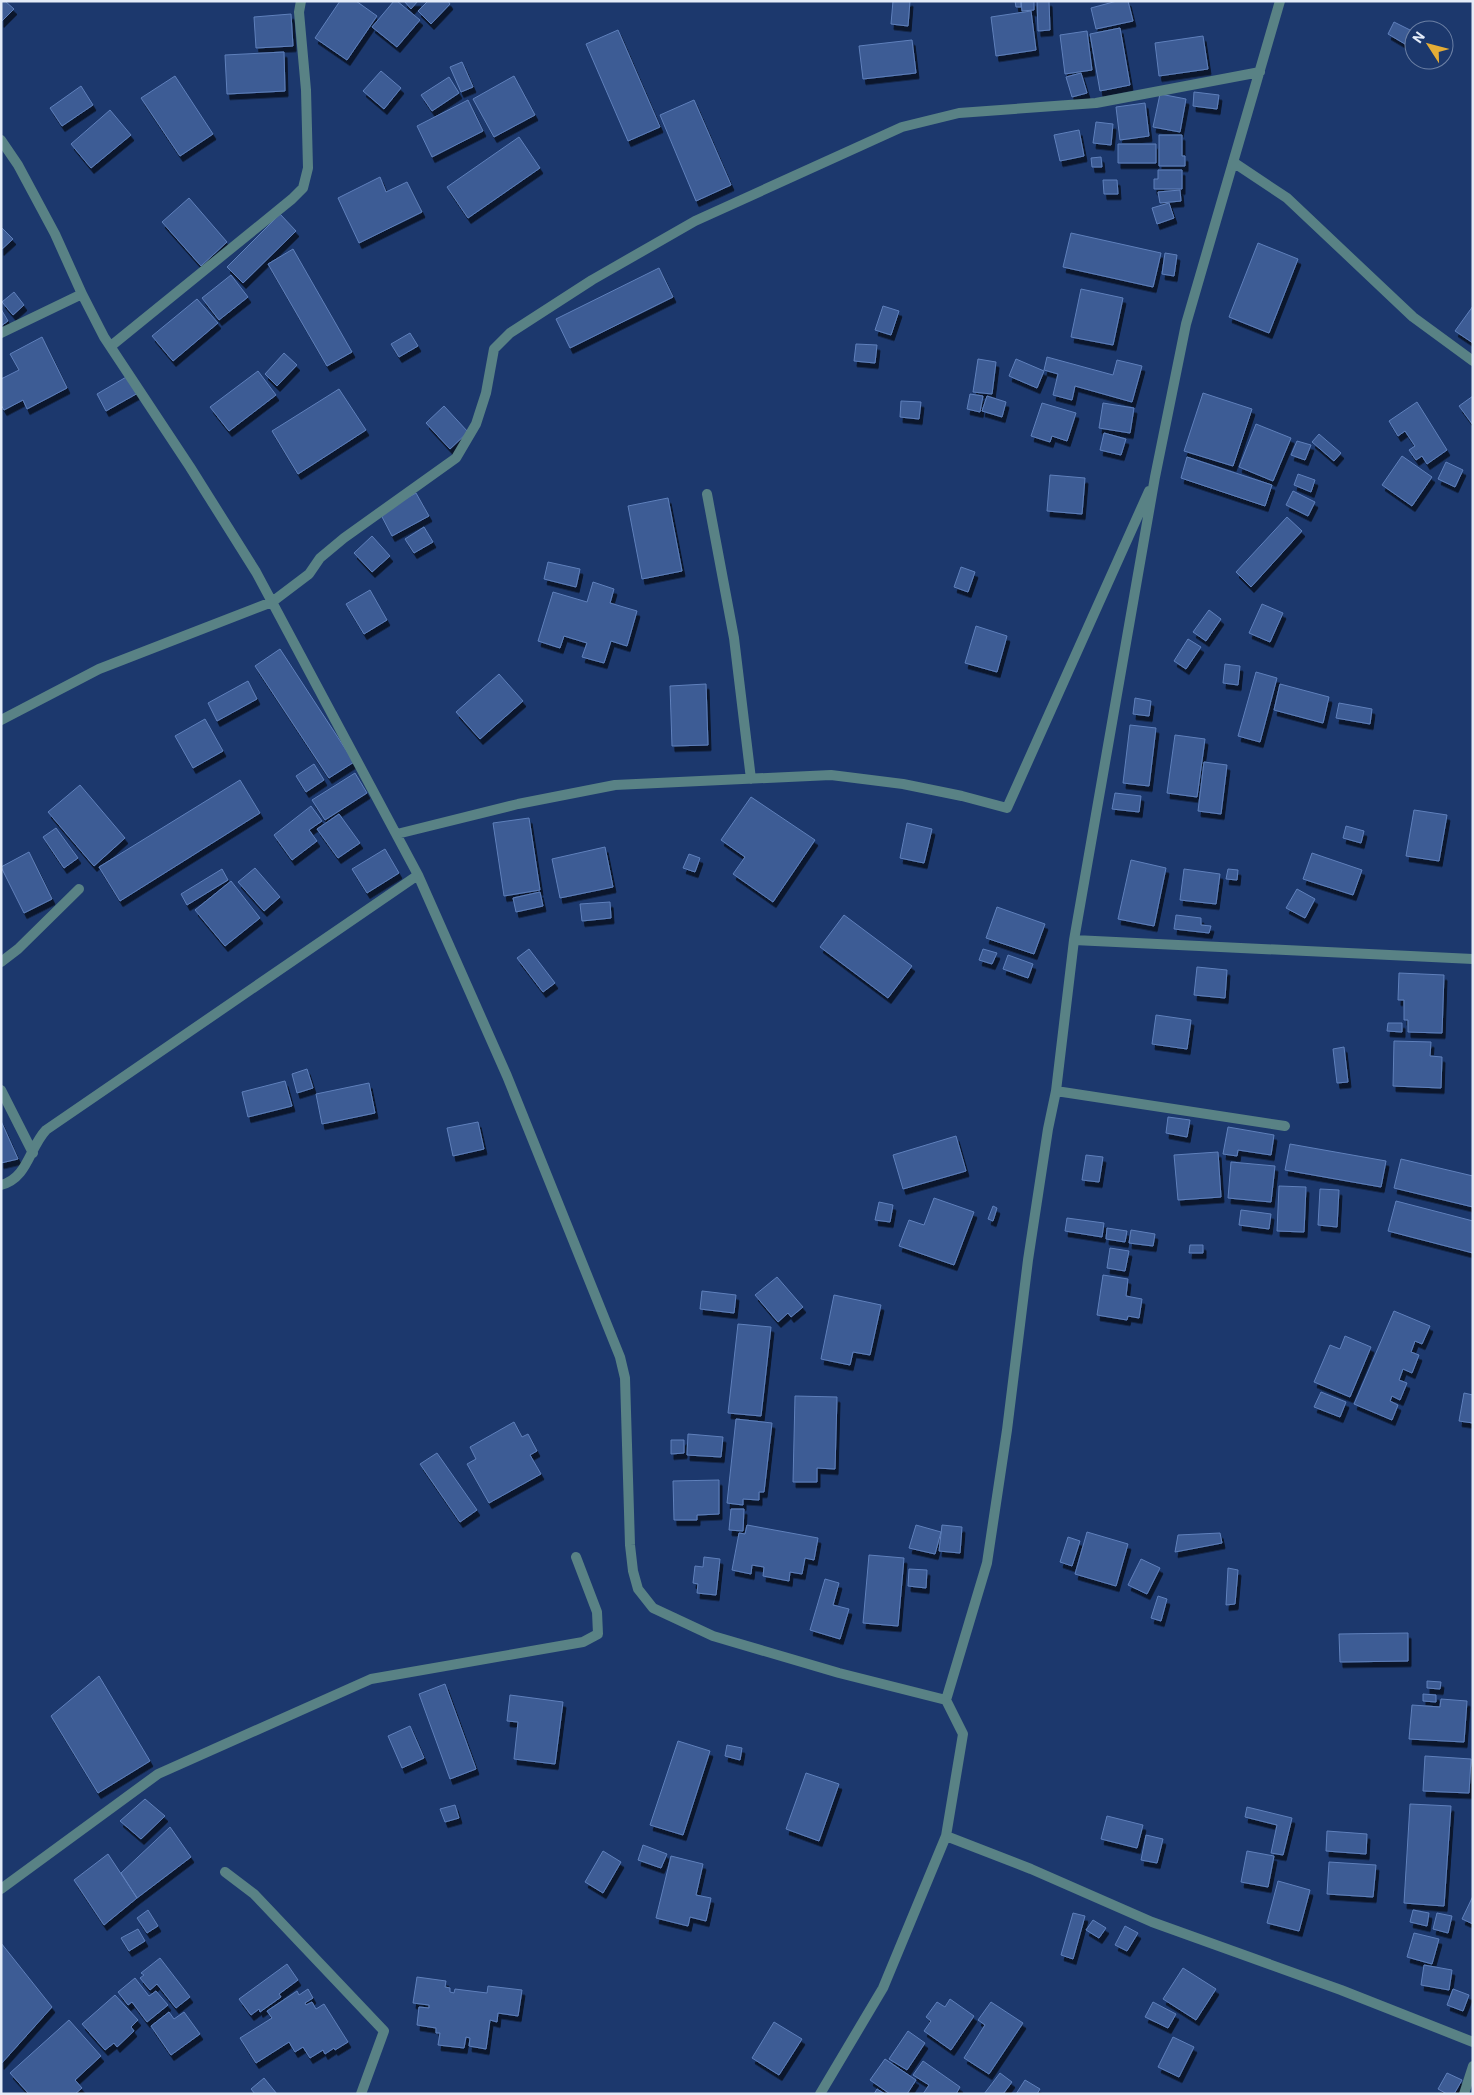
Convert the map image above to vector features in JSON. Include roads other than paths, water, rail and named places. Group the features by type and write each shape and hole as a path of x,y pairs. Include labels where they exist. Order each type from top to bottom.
{"street":[{"path":"110,346 292,199 303,188 308,168 306,90 299,12 301,1"},
{"path":"820,2094 883,1988 946,1836 963,1734 946,1700 987,1563 1008,1430 1031,1241 1048,1129 1056,1091 1074,940 1156,477 1186,324 1280,1"},
{"path":"1,720 99,669 272,602 309,574 320,558 344,538 456,458 476,424 486,393 494,349 510,333 592,280 695,221 902,127 959,114 1096,102 1260,72"},
{"path":"1,140 18,164 50,225 82,294 110,346 190,467 256,572 418,875 507,1076 620,1357 626,1392 630,1545 638,1589 653,1608 713,1636 839,1673 946,1700"},
{"path":"1233,162 1287,198 1413,317 1473,361"},
{"path":"1,333 82,294"},
{"path":"396,834 518,804 615,784 840,776 903,784 962,796 1007,808 1156,477"},
{"path":"707,494 734,638 751,779"},
{"path":"1,1185 11,1182 17,1177 33,1153 35,1144 46,1130 418,875"},
{"path":"1,962 18,949 79,889"},
{"path":"1074,940 1473,959"},
{"path":"1,1090 33,1153"},
{"path":"1056,1091 1285,1126"},
{"path":"1,1889 158,1774 371,1679 583,1642 598,1634 597,1612 576,1557"},
{"path":"946,1836 1031,1869 1152,1922 1341,1990 1473,2042"},
{"path":"225,1872 254,1894 384,2031 361,2094"},
{"path":"1464,2094 1473,2066"}]}
